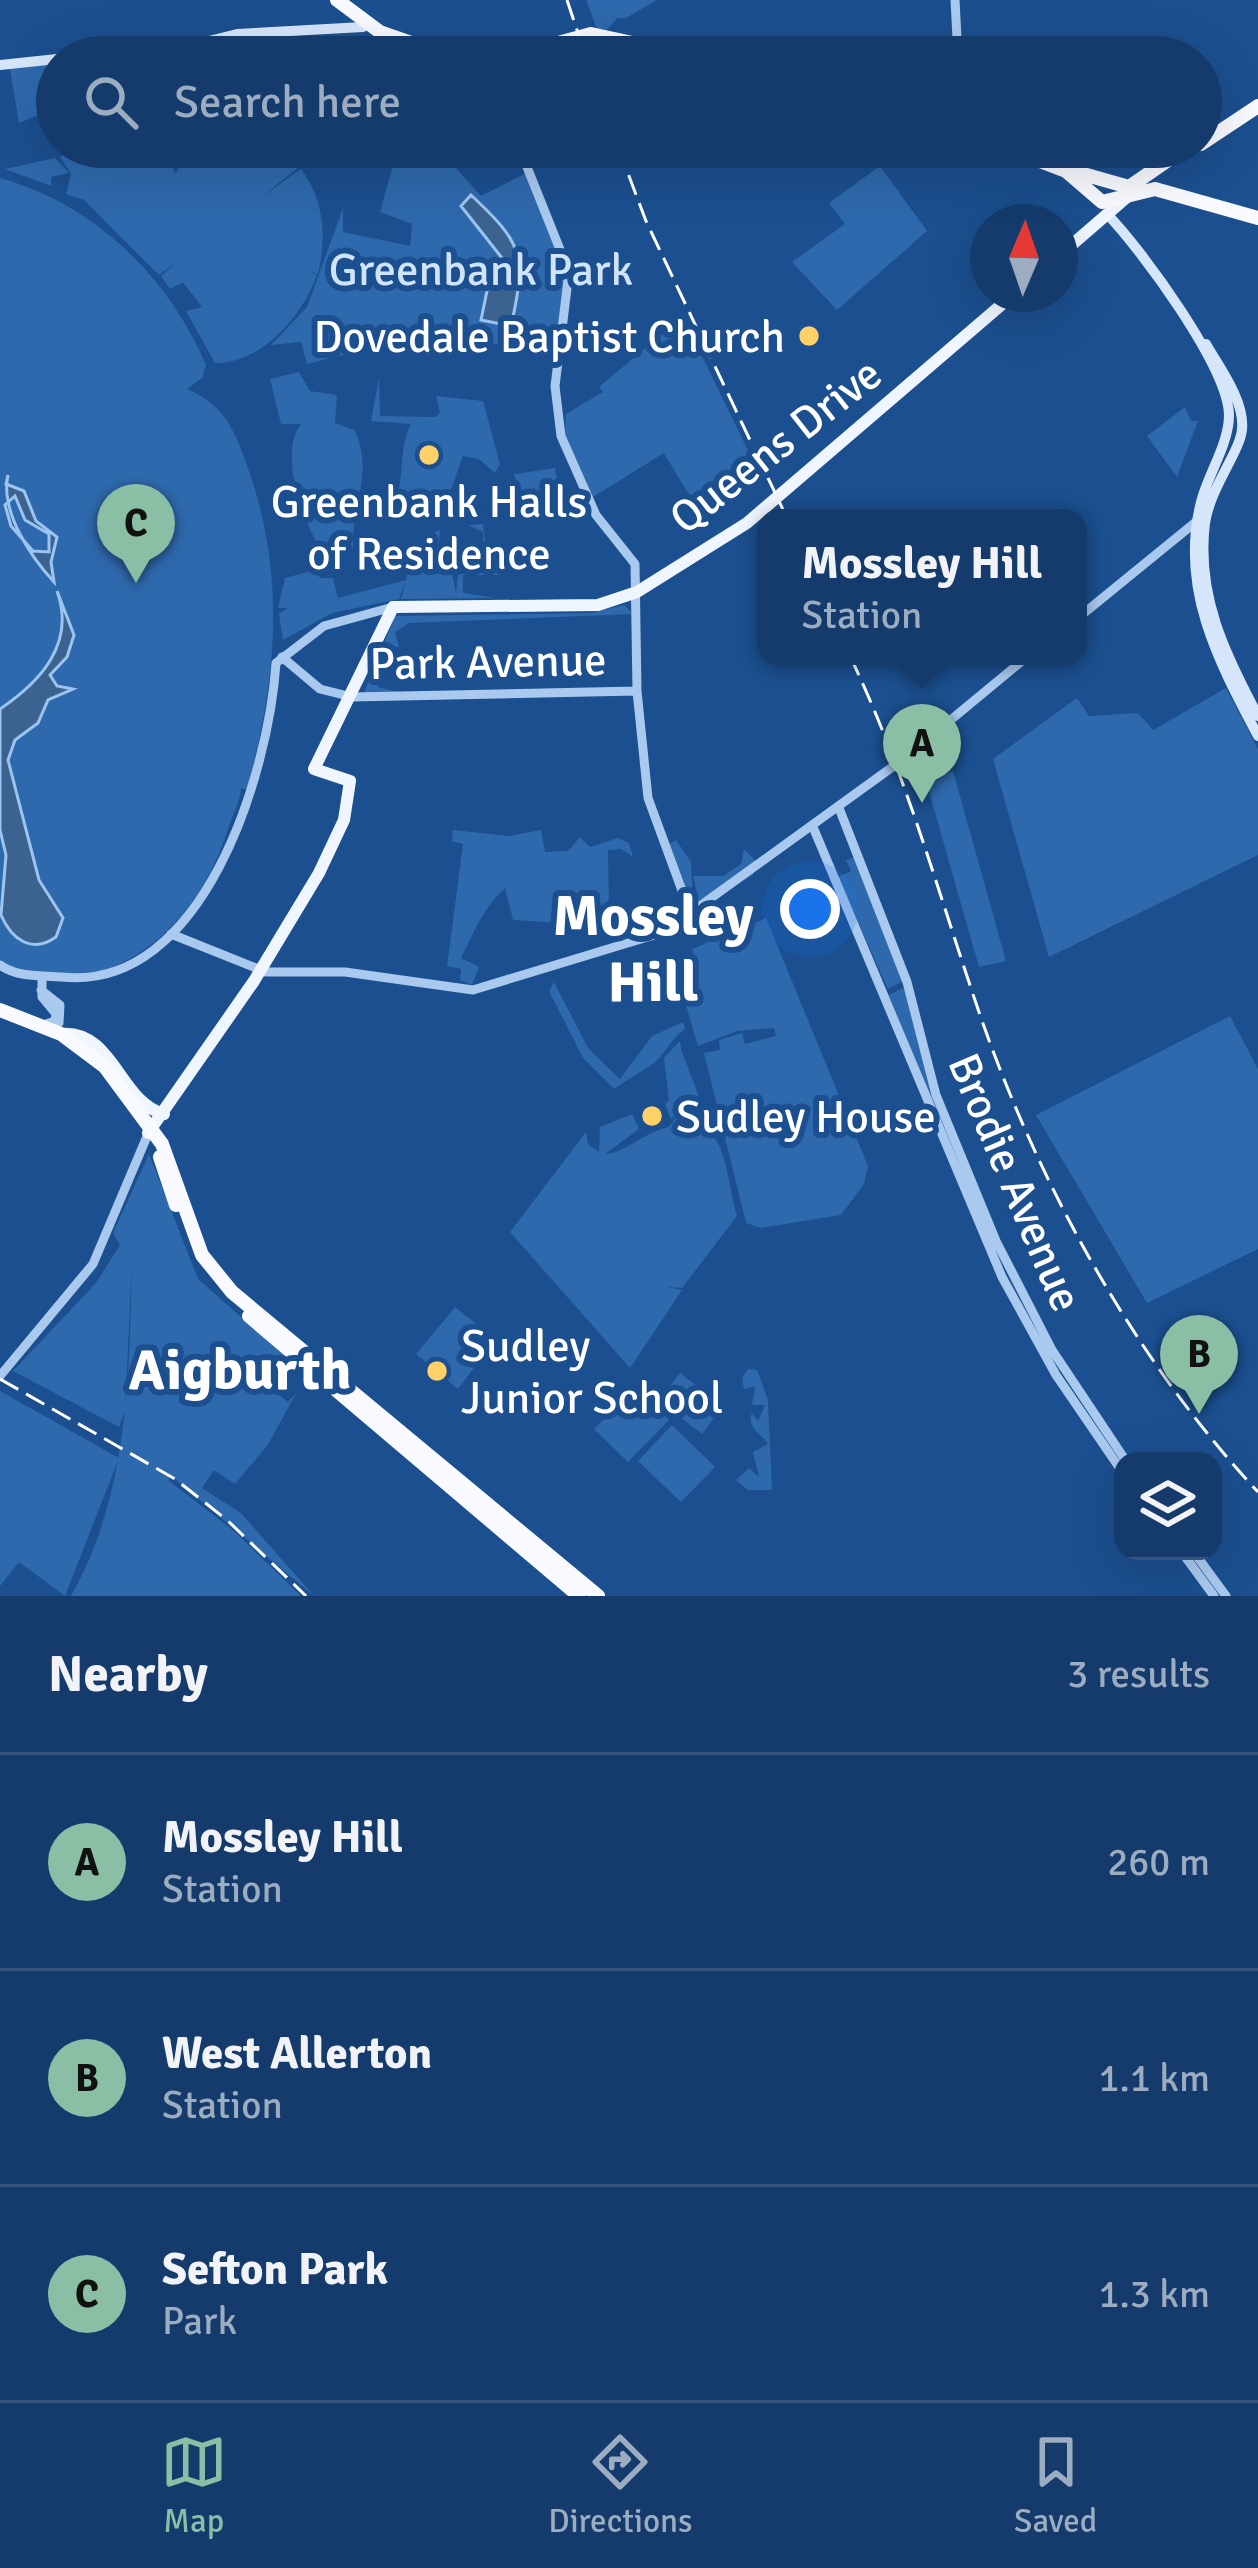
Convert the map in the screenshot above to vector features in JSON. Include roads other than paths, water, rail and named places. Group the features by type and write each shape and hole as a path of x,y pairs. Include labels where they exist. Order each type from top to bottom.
{"highway":[{"path":"348,18 392,36"},
{"path":"1222,128 1258,103"},
{"path":"1058,168 1105,209 1153,182 1167,168"},
{"path":"1065,168 1121,187 1153,182 1258,214"},
{"path":"1153,182 1166,168"},
{"path":"0,1014 59,1034 98,1058 166,1175 190,1247 215,1286 579,1596"},
{"path":"0,1014 79,1051 172,1164 202,1255 218,1278 598,1596"}],"main road":[{"path":"220,36 348,18"},
{"path":"0,65 36,61"},
{"path":"1080,175 1129,237 1234,410 1195,536 1204,623 1258,736"},
{"path":"1078,237 1121,187"},
{"path":"1105,209 1164,274 1234,410 1241,435 1211,495 1204,543 1214,625 1232,677 1258,716"},
{"name":"Queens Drive","path":"763,509 993,312"},
{"name":"Queens Drive","path":"393,607 598,605 637,592 757,514"},
{"path":"148,1140 261,970 331,851 348,808 349,779 314,769 393,607"},
{"path":"59,1034 95,1044 148,1107 164,1114"}],"street":[{"path":"955,0 957,36"},
{"path":"527,168 569,272 555,386 561,436 596,515 633,559 637,691 650,808 691,915"},
{"path":"1087,611 1197,521"},
{"path":"1178,538 1195,536"},
{"name":"Queens Drive","path":"282,657 324,626 393,607"},
{"path":"0,964 10,972 94,977 121,969 171,934 206,888 242,815 265,742 276,663 282,657"},
{"name":"Park Avenue","path":"282,657 320,689 352,698 637,691"},
{"path":"171,934 261,970 345,972 473,990 664,932 813,827 1017,665"},
{"name":"Brodie Avenue","path":"838,808 917,1013 936,1095 1012,1277 1052,1350 1120,1452"},
{"name":"Brodie Avenue","path":"813,827 1002,1277 1056,1375 1114,1460"},
{"path":"38,1025 56,1018 41,991 42,976"},
{"path":"41,991 62,1009 59,1034"},
{"path":"2,1374 93,1264 148,1140"},
{"path":"1188,1560 1214,1596"},
{"path":"1200,1560 1226,1596"}],"railway":[{"path":"567,0 579,36"},
{"path":"626,168 646,221 783,509"},
{"path":"854,665 904,788 1004,1079 1061,1206 1171,1386 1258,1492"},
{"path":"0,1379 175,1479 227,1520 306,1596"}],"place":[{"name":"Dovedale Baptist Church","path":"809,336"},
{"name":"Greenbank Halls of Residence","path":"429,455"},
{"name":"Sefton Park","path":"136,583"},
{"name":"Mossley Hill","path":"922,803"},
{"name":"Sudley House","path":"652,1116"},
{"name":"Sudley Junior School","path":"437,1371"},
{"name":"West Allerton","path":"1199,1414"}],"district":[{"name":"Mossley Hill","path":"653,948"},
{"name":"Aigburth","path":"240,1369"}],"park label":[{"name":"Greenbank Park","path":"481,269"}]}
